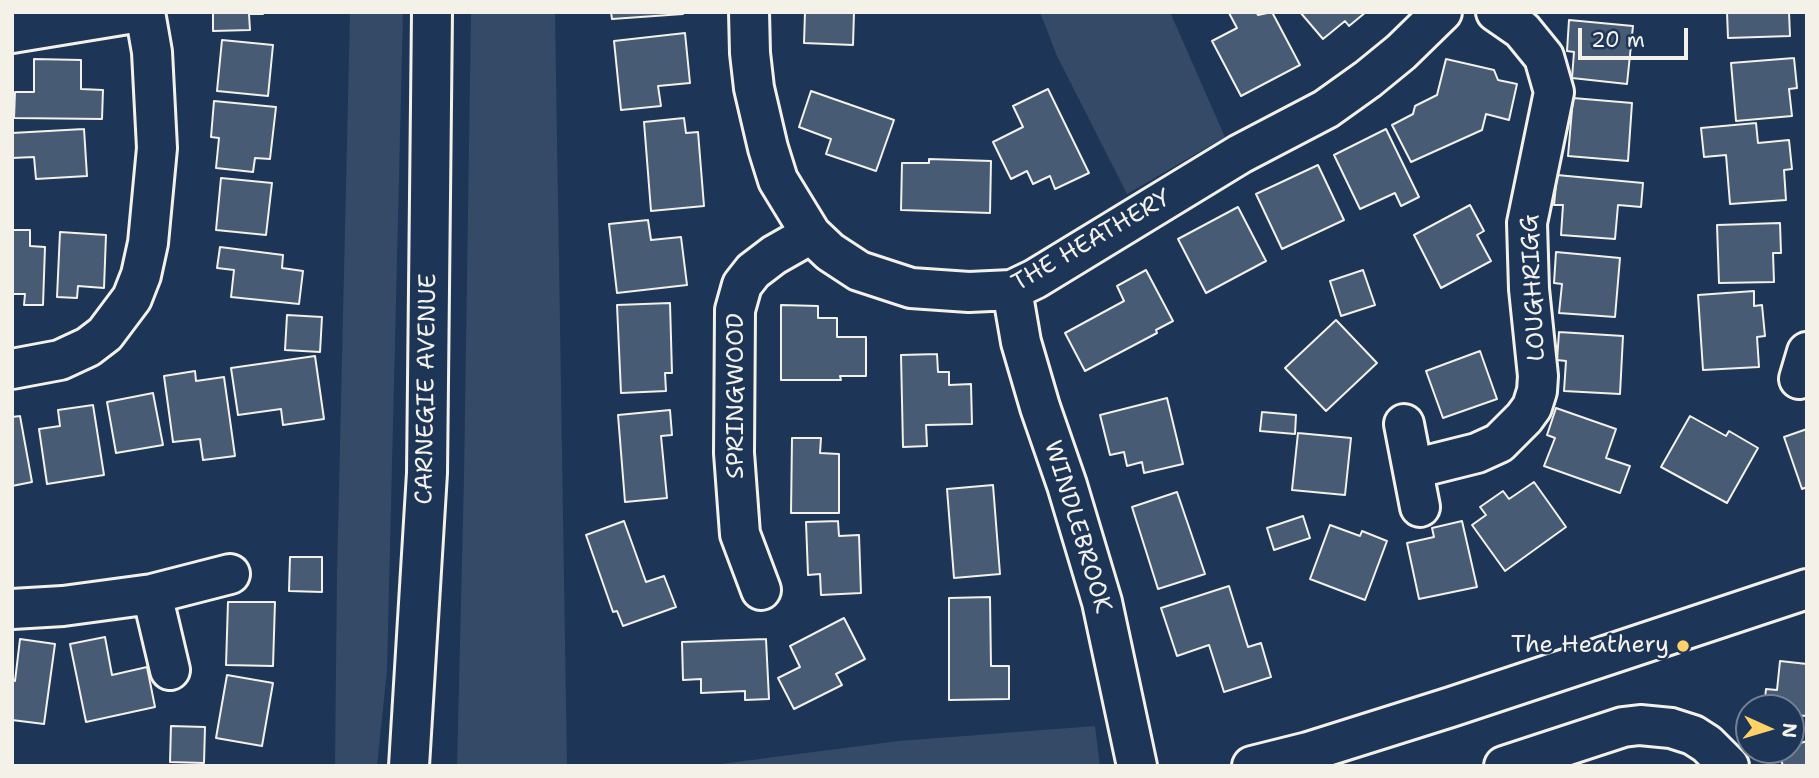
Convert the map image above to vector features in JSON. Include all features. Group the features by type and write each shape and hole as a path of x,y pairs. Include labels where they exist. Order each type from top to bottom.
{"street":[{"path":"12,33 140,12"},
{"path":"12,369 60,360 88,347 105,334 120,316 132,298 141,275 148,243 157,148 154,78 145,12"},
{"name":"CARNEGIE AVENUE","path":"409,766 427,473 432,12"},
{"name":"THE HEATHERY","path":"749,12 754,88 768,148 778,180 811,234 830,252 859,271 890,283 945,292 1012,290 1035,279 1240,154 1326,109 1401,52 1441,12"},
{"name":"LOUGHRIGG","path":"1413,469 1477,453 1499,443 1524,418 1532,407 1537,391 1527,223 1554,92 1544,57 1522,30 1496,12"},
{"name":"SPRINGWOOD","path":"761,590 740,534 734,453 735,310 742,285 753,271 774,255 811,234"},
{"name":"WINDLEBROOK","path":"1012,290 1021,342 1102,602 1137,766"},
{"path":"1404,424 1420,506"},
{"path":"12,609 63,606 152,594 230,574"},
{"path":"1252,766 1308,752 1437,711 1807,589"},
{"path":"152,594 170,670"},
{"path":"1504,766 1623,727 1640,725 1671,728 1693,735 1707,744 1729,766"}],"shaded area":[{"path":"350,12 403,12 387,670 377,766 335,766"},
{"path":"471,12 555,12 567,766 457,766"},
{"path":"1040,12 1170,12 1225,137 1127,194 1057,56"},
{"path":"1095,726 1100,766 705,766 899,741"}],"building":[{"path":"213,12 263,14 249,14 250,30 213,31"},
{"path":"611,12 683,12 683,14 612,19"},
{"path":"805,12 854,12 853,45 804,43"},
{"path":"1256,12 1258,15 1272,12 1300,65 1241,96 1212,41 1237,28 1229,13"},
{"path":"1300,12 1366,12 1349,26 1345,21 1323,39"},
{"path":"1727,12 1789,12 1790,36 1728,38"},
{"path":"1569,20 1633,26 1627,84 1572,78 1574,52 1567,51"},
{"path":"685,33 690,83 658,86 661,106 621,110 614,41"},
{"path":"222,40 273,45 268,96 217,91"},
{"path":"1794,58 1797,88 1789,89 1792,116 1736,121 1731,63"},
{"path":"34,59 81,60 81,89 103,90 102,119 14,118 15,92 34,92"},
{"path":"1446,59 1494,70 1498,80 1517,84 1509,120 1486,114 1482,130 1411,162 1392,125 1413,114 1415,106 1437,95"},
{"path":"1048,89 1089,173 1055,189 1050,176 1033,184 1027,171 1011,179 993,142 1023,127 1013,106"},
{"path":"811,91 894,120 876,171 826,154 831,139 799,127"},
{"path":"1573,98 1632,103 1628,161 1568,156"},
{"path":"214,101 276,107 270,159 255,158 253,172 216,168 219,138 211,137"},
{"path":"684,118 686,133 698,132 704,206 651,211 644,122"},
{"path":"1756,123 1758,143 1789,140 1792,169 1784,170 1786,200 1730,204 1726,155 1704,157 1701,128"},
{"path":"84,129 87,176 36,179 34,157 12,158 12,133"},
{"path":"1386,129 1419,197 1401,206 1395,193 1360,209 1334,155"},
{"path":"929,159 991,161 990,213 901,210 902,163 929,163"},
{"path":"1318,165 1344,220 1282,249 1256,194"},
{"path":"1557,175 1643,183 1641,207 1618,205 1615,239 1561,235 1563,205 1554,205"},
{"path":"221,178 272,183 266,235 216,230"},
{"path":"1470,205 1484,231 1477,235 1491,261 1441,288 1414,235"},
{"path":"1238,207 1266,261 1206,293 1178,239"},
{"path":"648,220 651,240 681,237 687,285 617,293 609,224"},
{"path":"1780,223 1781,253 1773,253 1774,282 1719,283 1717,225"},
{"path":"12,230 30,230 30,246 45,247 43,305 24,305 25,294 12,294"},
{"path":"60,232 106,235 104,288 78,286 77,298 57,297"},
{"path":"220,247 283,255 282,268 303,271 299,304 231,297 234,270 217,268"},
{"path":"1556,252 1620,258 1615,317 1559,313 1562,284 1554,283"},
{"path":"1146,270 1173,321 1156,330 1157,333 1085,371 1065,333 1124,301 1117,286"},
{"path":"1363,270 1375,305 1341,316 1330,281"},
{"path":"1754,291 1754,306 1762,305 1765,336 1757,337 1759,367 1703,370 1698,295"},
{"path":"670,303 672,373 665,373 666,391 621,393 617,305"},
{"path":"781,305 818,306 818,318 837,318 837,337 866,337 866,376 840,376 841,380 781,380"},
{"path":"287,315 322,317 320,352 285,350"},
{"path":"1336,320 1377,363 1326,411 1285,368"},
{"path":"1559,332 1623,336 1620,394 1564,391 1566,361 1557,360"},
{"path":"1480,351 1497,399 1443,418 1426,371"},
{"path":"937,354 938,372 949,372 949,385 971,384 972,424 926,425 927,446 903,447 901,355"},
{"path":"315,356 324,419 283,425 281,409 238,415 231,368"},
{"path":"195,371 196,381 224,377 235,456 203,460 200,439 173,442 164,376"},
{"path":"153,393 163,445 116,453 107,402"},
{"path":"1167,398 1183,464 1144,473 1142,462 1127,466 1124,452 1110,455 1100,415"},
{"path":"93,405 104,475 47,484 39,429 60,426 58,410"},
{"path":"1556,408 1616,429 1606,458 1630,466 1620,493 1544,466 1555,438 1547,435"},
{"path":"670,410 672,435 661,436 667,498 625,502 618,415"},
{"path":"1262,412 1296,415 1295,434 1260,431"},
{"path":"20,416 32,482 12,486 12,417"},
{"path":"1690,416 1726,436 1729,431 1758,448 1727,503 1661,467"},
{"path":"1807,429 1807,487 1802,489 1784,437"},
{"path":"1298,433 1351,438 1345,495 1292,490"},
{"path":"792,438 821,438 820,453 839,454 839,513 791,513"},
{"path":"1534,482 1566,527 1505,571 1472,525 1486,515 1480,507 1503,491 1509,499"},
{"path":"993,485 1000,574 954,578 947,489"},
{"path":"1177,492 1205,574 1158,589 1132,507"},
{"path":"1303,516 1310,538 1274,550 1267,528"},
{"path":"624,521 646,582 664,576 676,607 623,626 617,611 613,612 586,535"},
{"path":"838,521 839,536 859,535 861,593 821,595 820,574 808,575 806,522"},
{"path":"1462,521 1477,587 1419,599 1407,543 1434,537 1432,528"},
{"path":"1330,525 1360,536 1362,531 1387,541 1365,600 1310,579"},
{"path":"290,557 322,557 322,592 289,591"},
{"path":"1229,586 1248,647 1261,643 1271,677 1224,692 1209,645 1177,656 1161,608"},
{"path":"990,597 991,666 1009,666 1009,699 949,700 949,598"},
{"path":"228,602 275,602 273,666 226,665"},
{"path":"844,618 865,659 836,674 842,685 794,709 778,678 800,667 790,646"},
{"path":"105,637 112,675 147,667 155,707 86,722 70,644"},
{"path":"20,639 55,644 44,724 12,720 12,680 15,681"},
{"path":"766,639 769,699 745,700 745,691 701,693 701,679 683,680 682,642"},
{"path":"1780,661 1807,664 1807,716 1805,694 1765,694 1766,689 1777,690"},
{"path":"227,675 273,683 262,746 216,738"},
{"path":"171,726 205,727 204,763 170,762"},
{"path":"1805,742 1807,766 1783,766 1805,764"}],"place":[{"name":"The Heathery","path":"1683,646"}]}
